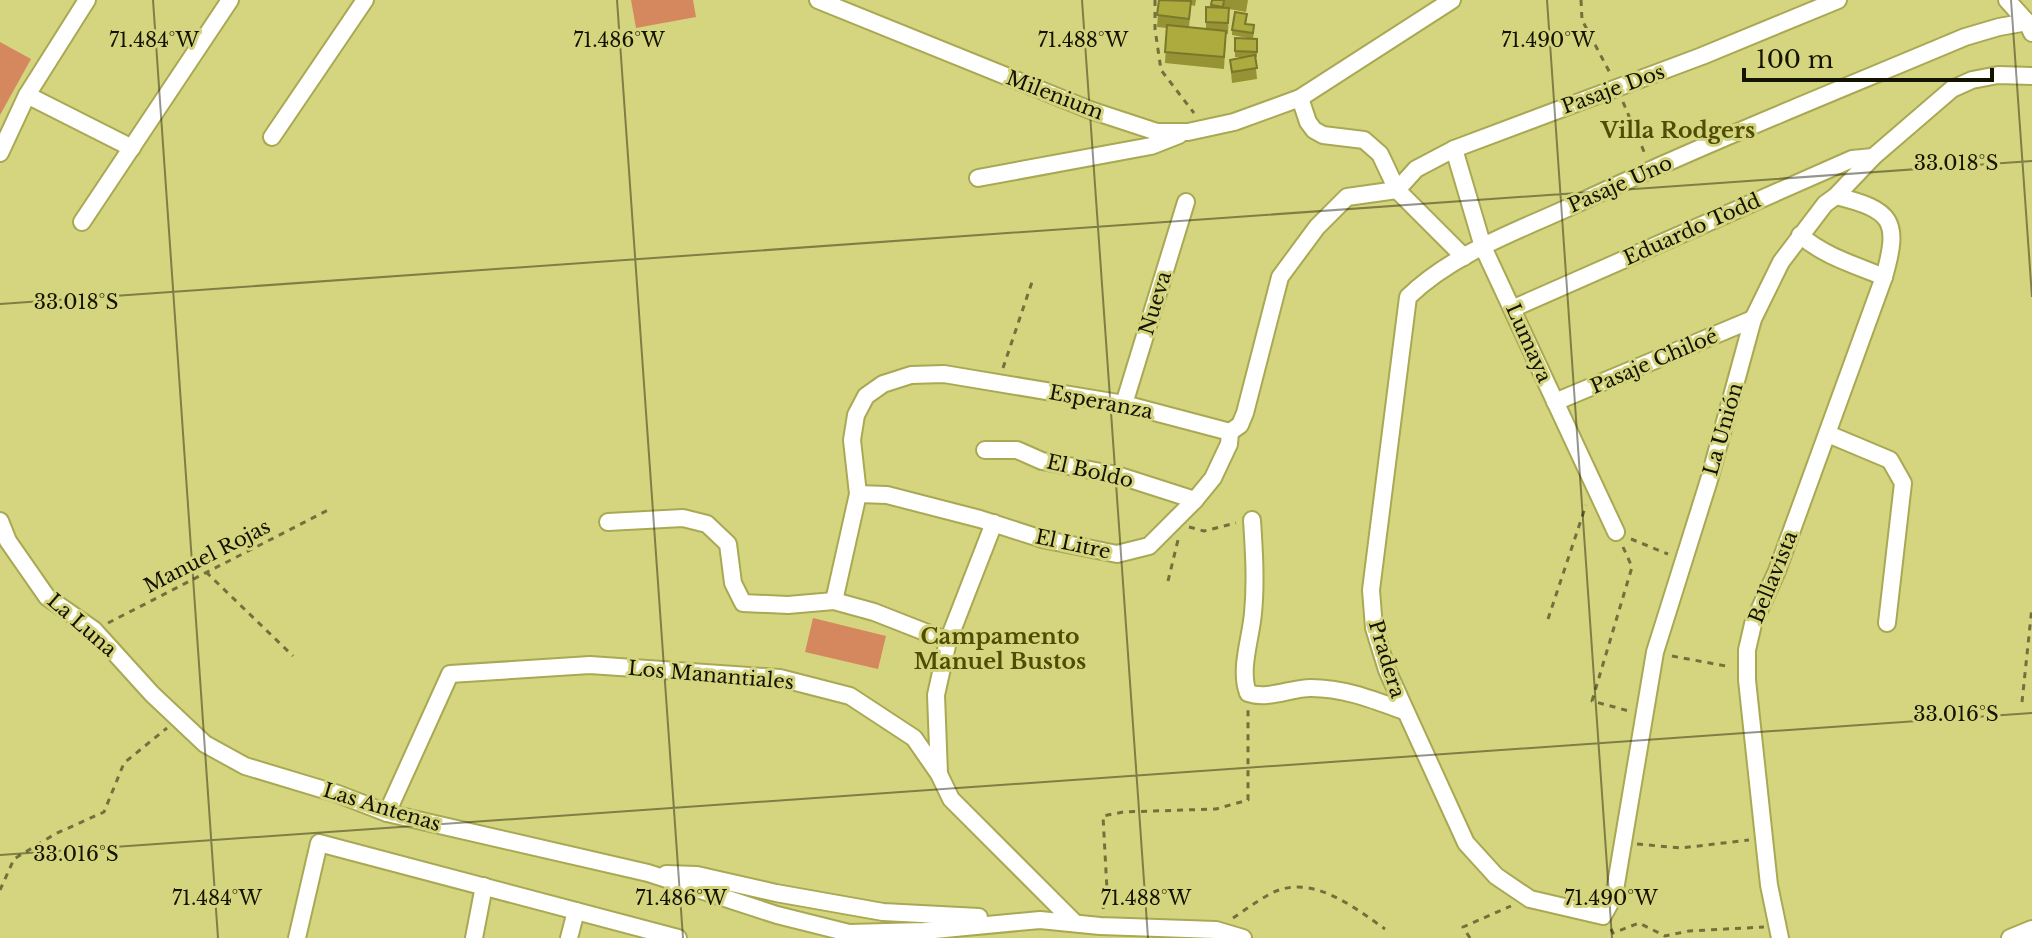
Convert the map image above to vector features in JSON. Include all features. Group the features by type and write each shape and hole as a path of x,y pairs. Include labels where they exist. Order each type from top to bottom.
{"street":[{"path":"0,153 27,95 87,0"},
{"path":"82,222 230,0"},
{"name":"Milenium","path":"821,1 1090,110 1157,132 1188,132 1234,122 1300,98 1452,0"},
{"name":"Pasaje Dos","path":"1397,190 1416,169 1454,149 1702,56 1838,0"},
{"path":"2007,0 2029,27"},
{"path":"272,137 358,2"},
{"name":"Pasaje Uno","path":"1483,247 1651,169 1965,37 1999,27 2029,27"},
{"name":"La Unión","path":"1603,916 1614,896 1655,652 1753,319 1781,262 1816,213 1873,157 1952,89 1972,80 1998,75 2032,76"},
{"path":"27,95 132,148"},
{"path":"1300,98 1314,130 1323,135 1364,140 1380,154 1397,190 1464,257"},
{"path":"978,178 1151,146 1188,132"},
{"name":"Lumaya","path":"1454,149 1483,247 1616,532"},
{"name":"Eduardo Todd","path":"1514,308 1852,159 1873,157"},
{"path":"1230,432 1240,425 1245,413 1280,277 1317,227 1347,197 1397,190"},
{"name":"Bellavista","path":"1778,932 1764,839 1747,650 1753,624 1777,571 1884,277 1892,238 1890,224 1883,213 1863,203 1836,196"},
{"name":"Nueva","path":"1124,404 1186,202"},
{"path":"1800,235 1813,246 1884,277"},
{"name":"Pradera","path":"1483,247 1408,297 1371,590 1374,628 1404,711 1466,843 1496,876 1530,899 1603,916"},
{"name":"Pasaje Chiloé","path":"1555,402 1753,319"},
{"name":"Esperanza","path":"834,601 858,494 852,440 856,415 866,396 883,384 911,375 944,374 1124,404 1230,432"},
{"name":"El Litre","path":"858,494 887,495 1042,539 1117,554 1149,546 1195,500 1213,478 1229,444 1230,432"},
{"path":"1828,434 1890,460 1903,483 1887,623"},
{"name":"El Boldo","path":"985,450 1017,450 1042,461 1117,475 1195,500"},
{"path":"608,522 683,518 707,524 728,544 733,583 743,603 788,605 834,601 874,612 948,641"},
{"path":"1252,520 1255,573 1246,670 1248,693 1259,696 1309,688 1341,691 1404,711"},
{"name":"La Luna","path":"0,521 8,541 47,597 94,630 177,719"},
{"path":"939,774 936,695 948,641 994,523"},
{"name":"Los Manantiales","path":"387,813 450,674 590,665 780,678 850,696 914,738 939,774 951,799 1073,921"},
{"name":"Las Antenas","path":"177,719 205,744 245,766 338,794 387,813 648,873 777,915 849,933 986,931 1040,920"},
{"path":"297,938 319,843 659,936 678,938"},
{"name":"Las Antenas","path":"648,873 697,875 883,912 1073,921 1243,938"},
{"path":"474,938 484,886"},
{"path":"569,938 576,911"},
{"path":"2010,938 2032,929"}],"path":[{"path":"1155,0 1155,29 1161,70 1205,128"},
{"path":"1581,0 1582,20 1617,86 1651,169"},
{"path":"998,383 1032,282"},
{"path":"1548,619 1593,484"},
{"name":"Manuel Rojas","path":"94,630 332,508"},
{"path":"1183,525 1204,531 1252,520"},
{"path":"1616,532 1684,560"},
{"path":"1616,532 1632,567 1592,701 1644,715"},
{"path":"206,572 293,656"},
{"path":"2022,702 2032,607"},
{"path":"1655,652 1747,670"},
{"path":"1100,926 1107,890 1103,816 1123,812 1216,809 1248,800 1248,693"},
{"path":"0,890 14,859 55,834 104,812 124,763 177,719"},
{"path":"1624,842 1681,848 1764,839"},
{"path":"1218,934 1273,892 1297,886 1342,899 1385,929"},
{"path":"1470,938 1463,927 1530,899"},
{"path":"1603,916 1613,933 1639,923 1665,936 1689,931 1778,932"}],"shaded area":[{"path":"631,0 693,0 696,17 636,28"},
{"path":"0,42 31,59 0,115"},
{"path":"813,618 886,636 878,669 805,652"}],"building":[{"path":"1159,0 1191,1 1189,19 1157,15"},
{"path":"1212,0 1224,0 1223,7 1211,5"},
{"path":"1206,7 1229,8 1228,23 1206,22"},
{"path":"1235,12 1247,14 1245,24 1254,25 1253,33 1232,30"},
{"path":"1167,25 1226,31 1224,57 1165,52"},
{"path":"1235,38 1257,39 1257,52 1235,51"},
{"path":"1255,55 1257,68 1232,72 1230,60"}],"district":[{"name":"Villa Rodgers","path":"1678,130"},
{"name":"Campamento Manuel Bustos","path":"1000,648"}]}
